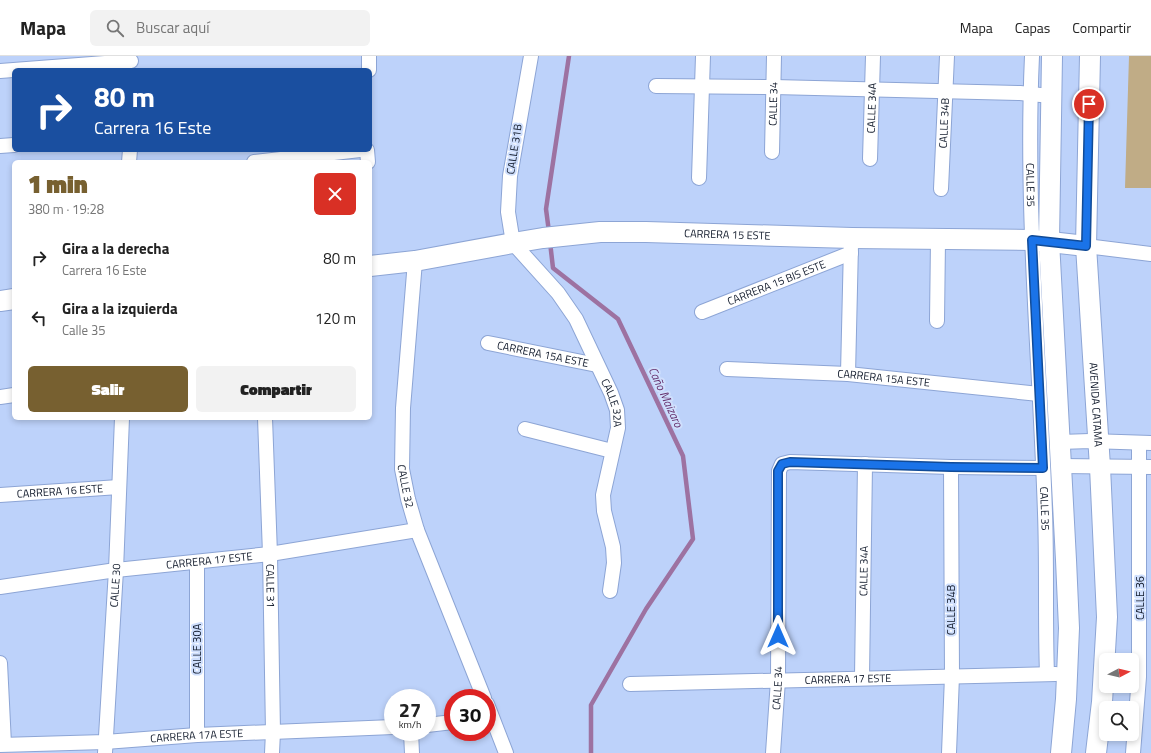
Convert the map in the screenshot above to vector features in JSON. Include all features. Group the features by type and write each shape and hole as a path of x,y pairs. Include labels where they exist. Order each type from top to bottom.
{"main road":[{"path":"1052,56 1051,96 1041,240 1060,442 1052,467 1069,628 1066,698 1061,753"},
{"name":"AVENIDA CATAMA","path":"1090,56 1086,246 1100,467 1107,617 1102,702 1096,753"},
{"name":"CARRERA 15 ESTE","path":"372,266 415,261 543,238 600,232 646,232 851,245 938,240 1041,240 1086,246"},
{"path":"0,301 12,299"}],"street":[{"path":"369,68 370,56"},
{"name":"CALLE 31B","path":"513,243 508,212 510,176 531,56"},
{"path":"699,178 703,56"},
{"name":"CALLE 34","path":"772,152 774,56"},
{"name":"CALLE 34A","path":"870,159 873,56"},
{"name":"CALLE 34B","path":"941,189 947,56"},
{"name":"CALLE 35","path":"1032,56 1030,94 1041,240 1039,394 1052,467 1046,564 1046,674"},
{"path":"44,68 131,62"},
{"path":"0,71 12,70"},
{"path":"656,86 873,89 1051,96"},
{"path":"0,146 12,145"},
{"path":"272,160 342,152"},
{"path":"937,321 938,240"},
{"name":"CALLE 32A","path":"513,243 558,293 572,312 611,393 617,410 618,428 603,495 604,512 613,547 614,564 610,591"},
{"path":"848,374 851,245"},
{"name":"CARRERA 15 BIS ESTE","path":"702,312 851,245"},
{"path":"1086,246 1151,254"},
{"name":"CALLE 32","path":"415,261 401,441 402,469 408,499 417,530 480,689"},
{"name":"CARRERA 15A ESTE","path":"488,343 597,365"},
{"name":"CARRERA 15A ESTE","path":"727,369 848,374 1039,394"},
{"path":"0,397 12,395"},
{"name":"CALLE 30","path":"105,748 116,570 122,420"},
{"name":"CALLE 31","path":"265,420 274,732 272,753"},
{"path":"525,429 612,451"},
{"path":"1060,442 1145,443"},
{"name":"CALLE 36","path":"1133,753 1145,677 1145,443"},
{"name":"CALLE 34","path":"773,753 778,680 778,471 782,464 790,462 865,464"},
{"path":"865,464 951,467 1145,468"},
{"name":"CALLE 34A","path":"862,678 865,464"},
{"name":"CALLE 34B","path":"949,753 952,676 951,467"},
{"name":"CARRERA 16 ESTE","path":"0,495 119,487"},
{"name":"CARRERA 17 ESTE","path":"0,588 116,570 270,554 417,530"},
{"name":"CALLE 30A","path":"197,562 197,735"},
{"path":"0,663 2,744"},
{"name":"CARRERA 17 ESTE","path":"630,684 1046,674 1066,675"},
{"name":"CARRERA 17A ESTE","path":"2,744 105,748 197,735 384,727"},
{"path":"496,732 506,753"},
{"path":"411,741 412,753"}],"shaded area":[{"path":"1129,56 1151,56 1151,188 1125,188"}],"waterway":[{"name":"Caño Maizaro","path":"549,232 546,209 569,56"},
{"name":"Caño Maizaro","path":"550,242 553,268 618,319 683,456 693,539 646,609 591,705 591,753"}],"route":[{"path":"778,636 778,471 782,464 790,462 1043,468 1032,240 1086,246 1089,104"}]}
